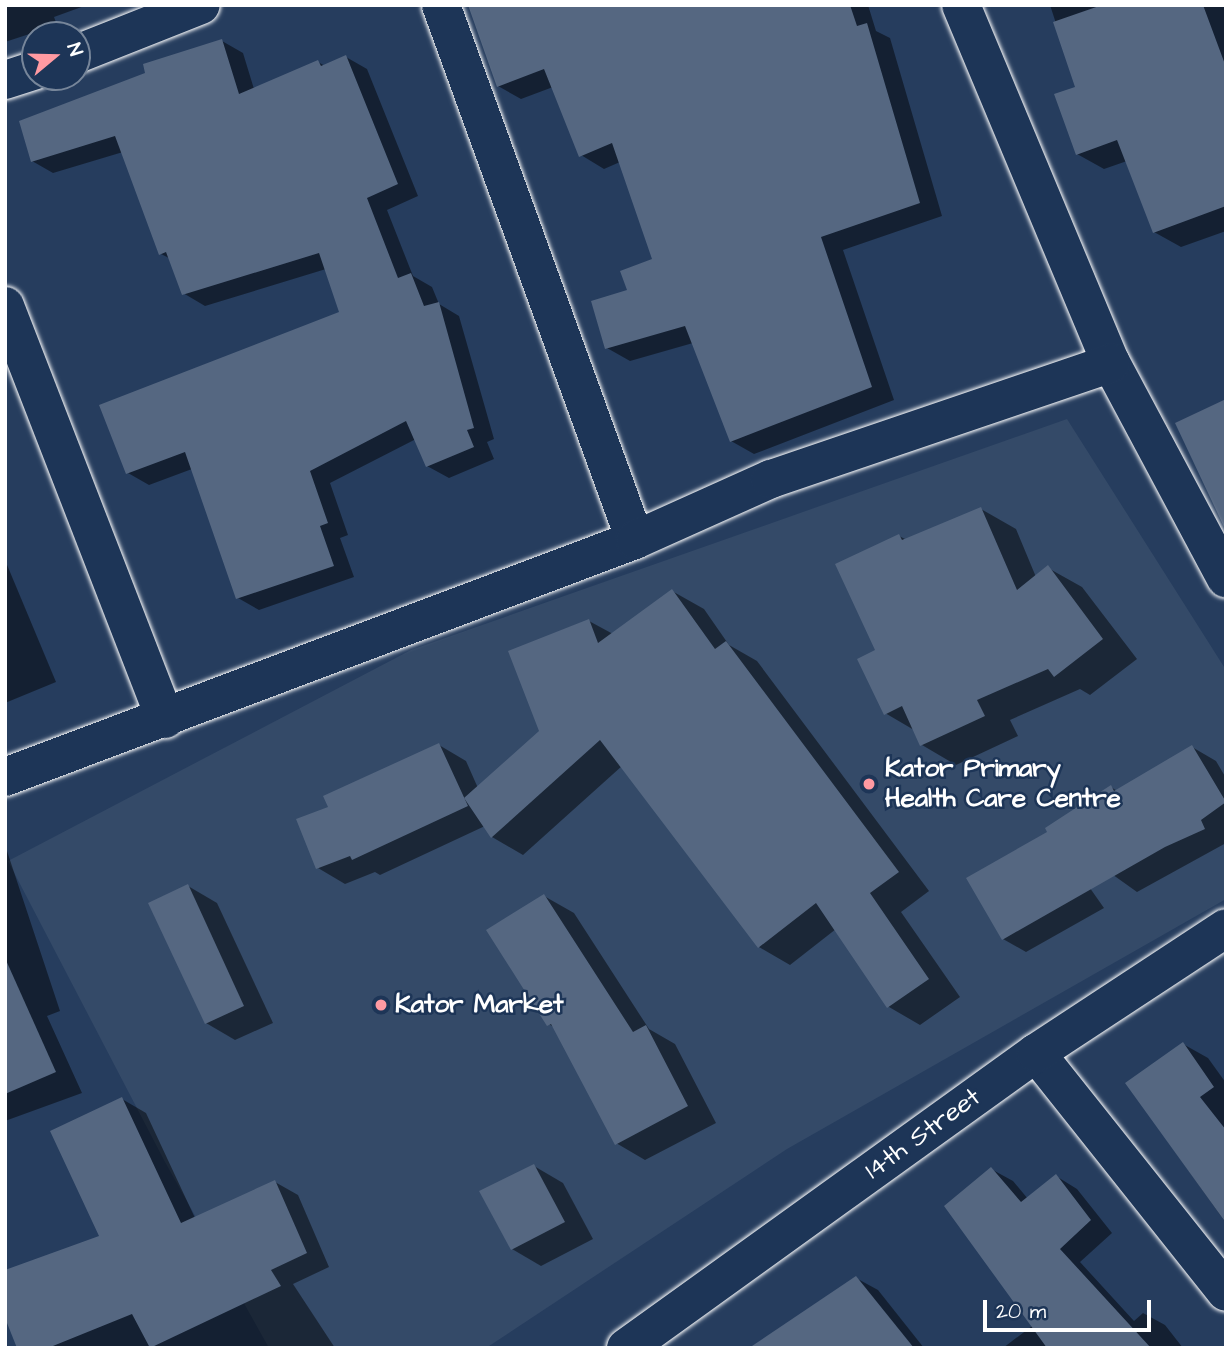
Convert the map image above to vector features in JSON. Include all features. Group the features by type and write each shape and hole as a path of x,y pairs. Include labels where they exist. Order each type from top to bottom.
{"street":[{"path":"91,48 201,5"},
{"path":"441,5 635,540"},
{"path":"961,5 1111,363 1226,578"},
{"path":"5,306 165,719"},
{"path":"5,777 635,540 771,479 1111,363"},
{"name":"14th Street","path":"644,1342 1036,1053 1226,928"},
{"path":"1036,1053 1226,1292"}],"shaded area":[{"path":"1067,419 1226,670 1226,899 787,1149 486,1348 269,1348 165,1162 8,861 411,650"}],"building":[{"path":"468,5 850,5 857,26 867,23 920,203 821,237 872,387 730,442 685,326 605,349 591,301 627,290 620,271 652,259 612,143 579,157 544,69 497,87"},
{"path":"1102,5 1203,5 1226,67 1226,206 1153,233 1117,140 1076,155 1054,94 1075,87 1053,22"},
{"path":"222,39 239,94 318,60 321,66 346,55 398,184 367,198 398,278 411,273 424,306 439,302 474,428 467,430 474,447 426,467 406,421 310,471 328,523 320,526 334,566 236,599 185,452 126,474 99,405 339,312 319,253 182,295 166,252 159,255 115,136 31,162 19,121 145,73 143,64"},
{"path":"1226,399 1226,531 1175,423"},
{"path":"981,507 1017,590 1048,565 1103,639 1054,677 1048,669 977,700 985,716 920,746 902,706 884,715 857,659 875,650 835,564 899,534 902,540"},
{"path":"672,589 715,649 726,641 899,872 870,893 929,979 887,1008 816,903 758,948 600,740 491,838 464,798 539,731 508,651 589,619 598,643"},
{"path":"439,743 468,806 352,860 350,856 316,869 296,819 328,807 323,796"},
{"path":"1192,745 1226,802 1201,820 1205,829 1165,847 1002,940 966,878 1047,832 1045,828 1111,785 1114,791"},
{"path":"188,884 244,1006 205,1024 148,903"},
{"path":"544,894 633,1032 646,1025 688,1106 615,1145 551,1024 547,1026 486,930"},
{"path":"5,958 56,1072 5,1094"},
{"path":"1183,1042 1214,1087 1200,1097 1226,1130 1226,1223 1125,1083"},
{"path":"122,1097 181,1223 275,1180 307,1253 271,1270 281,1286 150,1348 132,1314 48,1348 17,1348 5,1318 5,1270 99,1236 50,1131"},
{"path":"534,1164 565,1222 511,1250 479,1191"},
{"path":"991,1167 1021,1202 1056,1174 1091,1220 1060,1249 1151,1348 1047,1348 944,1206"},
{"path":"856,1276 914,1348 749,1348"}],"place":[{"name":"Kator Primary Health Care Centre","path":"869,784"},
{"name":"Kator Market","path":"381,1005"}]}
